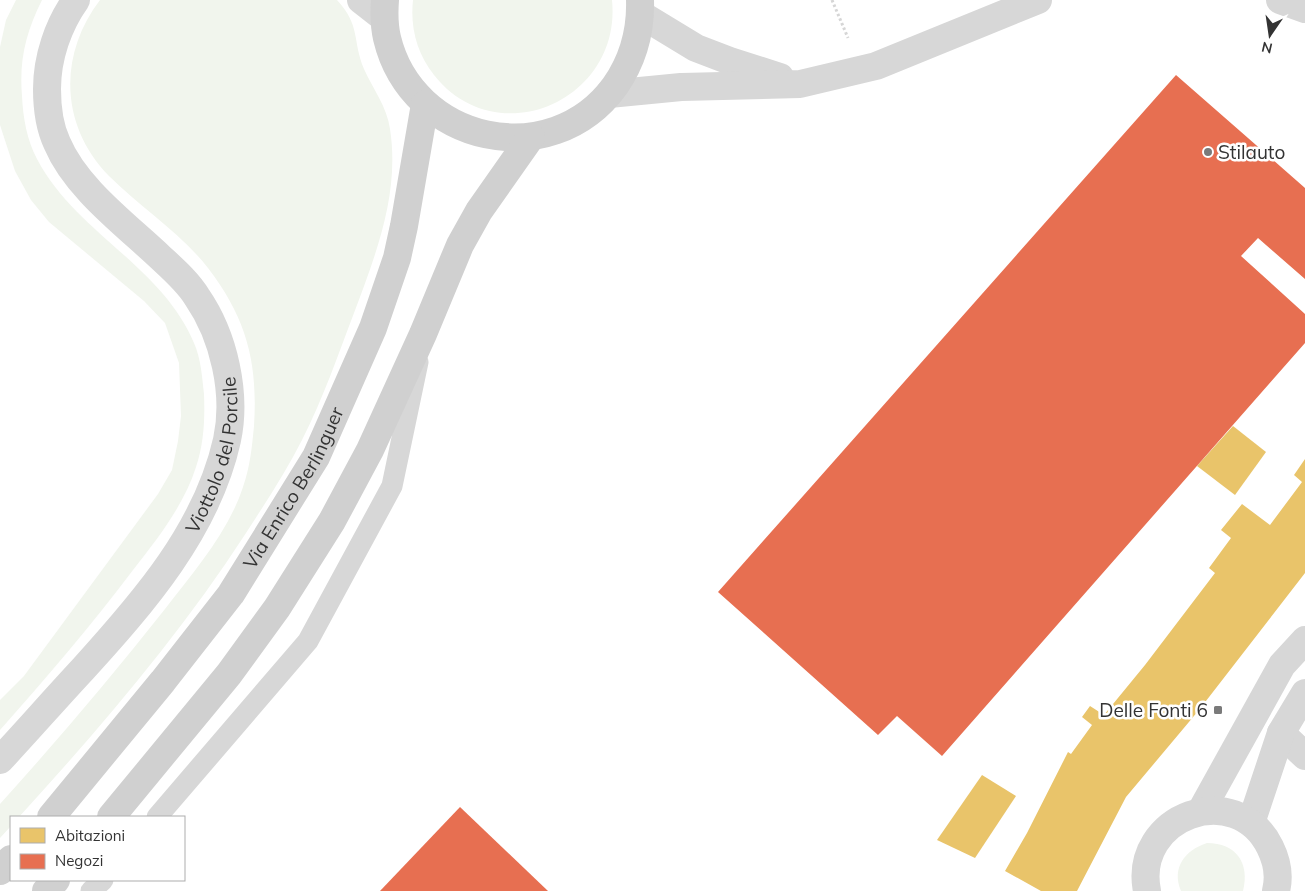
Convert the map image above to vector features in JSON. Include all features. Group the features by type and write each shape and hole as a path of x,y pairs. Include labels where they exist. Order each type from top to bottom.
{"main road":[{"path":"385,9 387,37 393,56 412,90 443,118 463,128 508,138 530,137 548,133 565,126 596,107 609,94 622,76 632,56 638,35 640,7"},
{"name":"Via Enrico Berlinguer","path":"52,816 163,681 231,594 316,457 372,328 397,258 426,104"},
{"path":"112,816 229,674 277,608 332,521 423,334 460,245 479,211 530,137"},
{"path":"0,871 10,860"},
{"path":"46,891 55,881"}],"street":[{"name":"Viottolo del Porcile","path":"0,760 141,602 194,526 219,467 227,439 230,414 227,369 220,341 196,295 178,274 99,200 74,172 56,142 47,108 47,77 55,39 76,0"},
{"path":"361,0 385,9"},
{"path":"609,94 681,87 800,84 876,66 1038,0"},
{"path":"1280,0 1305,9"},
{"path":"640,7 696,48 800,84"},
{"path":"1201,811 1282,666 1305,640"},
{"path":"1251,823 1281,733 1305,693"},
{"path":"1281,733 1305,756"},
{"path":"1144,887 1147,861 1154,843 1167,828 1182,817 1201,811 1218,811 1235,815 1251,823 1266,839 1276,859 1278,882 1276,891"}],"lane":[{"path":"158,816 308,641 392,486 423,334"},
{"path":"91,891 102,881"}],"path":[{"path":"832,0 847,33 855,71"}],"shaded area":[{"path":"16,0 42,0 25,46 21,83 28,137 37,159 53,185 73,208 140,270 180,316 198,355 204,394 204,413 199,458 185,495 169,521 152,546 101,611 0,730 0,700 24,676 158,494 172,470 181,416 179,363 165,323 144,301 49,222 31,200 15,171 0,125 0,47 6,20"},
{"path":"100,0 337,0 350,18 360,59 383,106 388,121 392,153 392,176 389,200 378,246 362,291 317,409 283,475 221,571 167,644 20,816 10,816 10,827 0,838 0,804 125,659 209,551 229,520 243,487 249,464 254,426 255,403 251,362 241,324 232,305 208,268 197,255 109,176 93,156 81,135 74,113 70,90 71,67 86,21"},
{"path":"413,0 612,0 610,35 597,65 577,89 550,105 521,113 490,111 460,99 428,67 416,40 412,10"},
{"path":"1207,843 1226,847 1238,856 1244,872 1243,891 1181,891 1178,875 1182,861 1192,850"}],"building: Abitazioni":[{"path":"1233,426 1266,452 1235,495 1197,466"},
{"path":"1305,459 1305,573 1199,710 1126,797 1077,891 1041,891 1005,871 1027,833 1068,752 1071,754 1092,725 1082,717 1090,706 1104,715 1145,665 1215,573 1209,568 1231,538 1221,530 1242,504 1270,525 1302,482 1294,475"},
{"path":"982,775 1016,796 975,858 937,840"}],"building: Negozi":[{"path":"1176,75 1305,188 1305,279 1258,238 1241,256 1305,314 1305,343 942,756 897,716 878,735 718,592"},
{"path":"460,807 548,891 380,891"}],"place":[{"name":"Stilauto","path":"1208,152"},
{"name":"Delle Fonti 6","path":"1218,710"}]}
